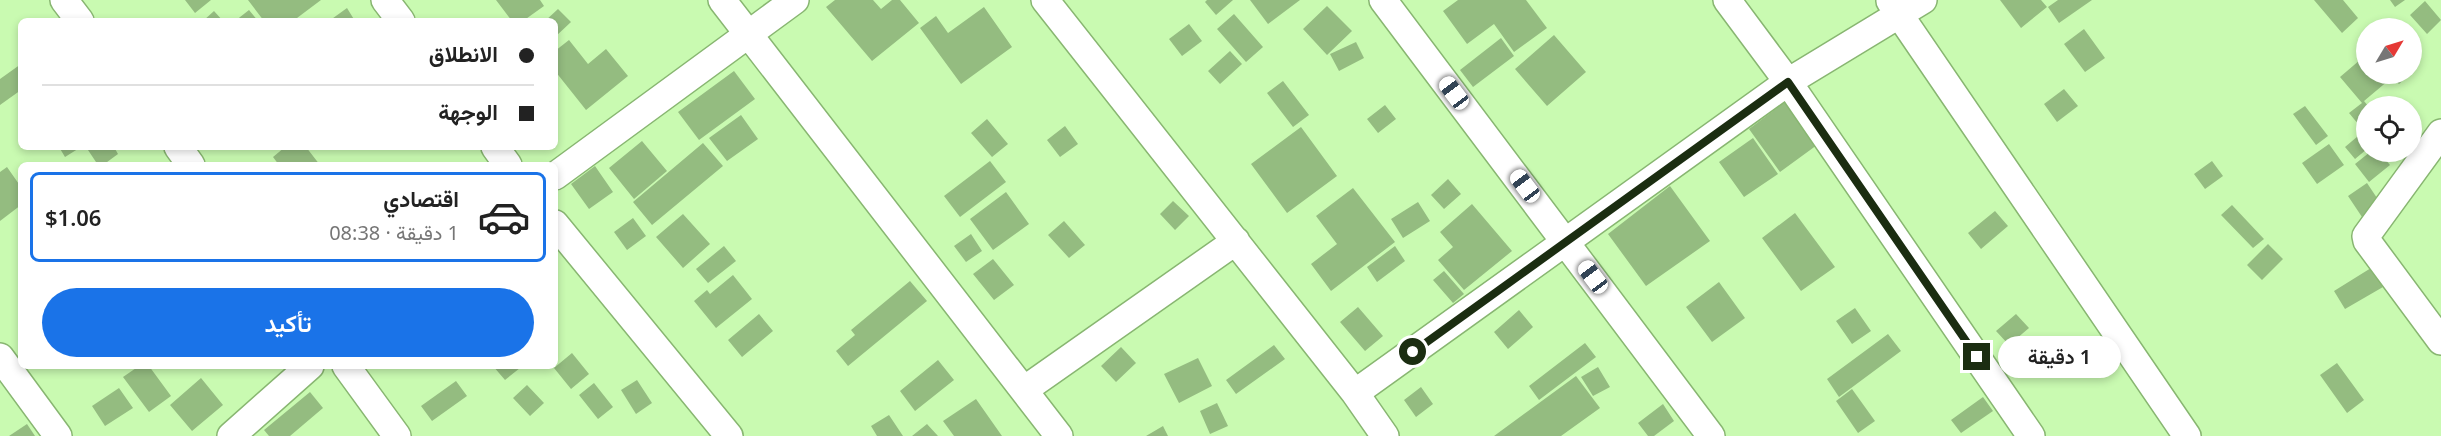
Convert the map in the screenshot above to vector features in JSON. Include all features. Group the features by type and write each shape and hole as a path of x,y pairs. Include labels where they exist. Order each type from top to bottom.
{"street":[{"path":"64,0 78,18"},
{"path":"385,0 399,18"},
{"path":"722,0 1059,436"},
{"path":"558,174 749,36 795,0"},
{"path":"1046,0 1355,393 1385,436"},
{"path":"1383,0 1711,436"},
{"path":"1727,0 1788,82 2031,436"},
{"path":"1355,393 1788,82 1895,8 1923,0"},
{"path":"1895,8 2187,436"},
{"path":"2441,133 2366,236 2367,241 2441,341"},
{"path":"558,228 729,436"},
{"path":"1024,390 1236,241"},
{"path":"0,357 58,436"},
{"path":"231,436 307,369"},
{"path":"348,369 397,436"}],"building":[{"path":"185,0 211,0 195,13"},
{"path":"248,0 321,0 297,18 262,18"},
{"path":"496,0 540,0 544,6 527,18 510,18"},
{"path":"835,0 873,0 881,9 892,0 900,0 919,23 872,61 826,7"},
{"path":"1207,0 1233,0 1216,15 1205,2"},
{"path":"1250,0 1300,0 1268,24"},
{"path":"1458,0 1526,0 1547,28 1514,52 1494,24 1467,44 1443,11"},
{"path":"2000,0 2041,0 2047,7 2021,28"},
{"path":"2058,0 2092,0 2059,23 2048,7"},
{"path":"2314,0 2343,0 2358,18 2342,33"},
{"path":"2390,0 2405,0 2395,7"},
{"path":"2425,1 2441,20 2427,34 2422,28 2422,18 2413,18 2410,15"},
{"path":"1327,6 1352,31 1327,55 1303,29"},
{"path":"984,7 1012,47 961,84 920,28 936,16 948,33"},
{"path":"347,8 353,18 333,18"},
{"path":"558,9 571,22 558,34 558,18 548,18"},
{"path":"249,10 256,18 239,18"},
{"path":"214,11 220,18 206,18"},
{"path":"1234,14 1263,47 1246,62 1217,29"},
{"path":"1189,24 1202,41 1182,56 1169,39"},
{"path":"2084,29 2105,58 2085,72 2064,44"},
{"path":"1554,35 1586,72 1547,106 1515,69"},
{"path":"1501,38 1514,56 1473,87 1460,70"},
{"path":"569,40 588,64 606,49 628,76 586,110 558,75 558,49"},
{"path":"1356,42 1364,58 1339,71 1330,54"},
{"path":"1230,51 1242,64 1220,84 1208,71"},
{"path":"2356,63 2356,84 2384,84 2370,96 2356,96 2340,77"},
{"path":"18,66 18,92 0,105 0,79"},
{"path":"734,71 755,99 699,140 678,112"},
{"path":"1283,81 1309,115 1293,127 1267,93"},
{"path":"2064,89 2078,106 2057,122 2044,104"},
{"path":"1785,102 1817,145 1780,172 1749,129"},
{"path":"1385,105 1396,119 1378,133 1367,119"},
{"path":"2305,106 2328,136 2316,145 2293,114"},
{"path":"2356,108 2356,121 2349,113"},
{"path":"741,115 758,139 727,161 709,138"},
{"path":"987,119 1008,144 992,157 971,133"},
{"path":"1065,126 1078,144 1060,157 1047,140"},
{"path":"1301,127 1337,176 1287,213 1251,164"},
{"path":"1753,138 1778,174 1744,197 1719,162"},
{"path":"2356,138 2356,158 2355,159 2345,147"},
{"path":"642,141 667,171 634,199 609,168"},
{"path":"703,143 723,166 652,225 633,202"},
{"path":"2329,144 2344,165 2317,184 2302,163"},
{"path":"61,150 76,150 65,157"},
{"path":"88,150 116,150 118,154 107,162 96,162"},
{"path":"281,150 308,150 318,162 277,162 273,157"},
{"path":"990,161 1006,182 960,217 944,196"},
{"path":"2212,161 2223,176 2205,189 2194,174"},
{"path":"2358,162 2387,162 2390,165 2369,182 2355,164"},
{"path":"595,166 613,192 589,209 571,184"},
{"path":"7,167 18,183 18,207 0,221 0,172"},
{"path":"1448,179 1461,194 1444,209 1431,195"},
{"path":"2367,183 2387,213 2368,226 2348,196"},
{"path":"1670,186 1710,241 1646,286 1608,234"},
{"path":"1353,188 1395,242 1331,291 1311,264 1337,244 1316,216"},
{"path":"1006,192 1029,224 993,250 970,219"},
{"path":"1173,201 1189,216 1175,230 1160,214"},
{"path":"1418,202 1430,221 1403,238 1391,219"},
{"path":"1472,204 1512,251 1464,290 1438,260 1453,247 1440,232"},
{"path":"2232,205 2264,239 2253,248 2221,215"},
{"path":"1995,211 2008,226 1981,249 1968,233"},
{"path":"1795,213 1835,267 1801,291 1762,238"},
{"path":"683,214 710,244 683,268 656,237"},
{"path":"633,218 646,236 627,250 614,232"},
{"path":"1064,221 1085,245 1069,258 1048,235"},
{"path":"971,234 982,251 966,262 954,246"},
{"path":"2268,244 2283,259 2262,280 2247,265"},
{"path":"724,246 736,261 708,283 696,269"},
{"path":"1395,246 1405,261 1377,282 1367,267"},
{"path":"993,259 1014,285 994,300 973,274"},
{"path":"2371,268 2383,287 2345,309 2334,291"},
{"path":"1444,271 1464,294 1453,303 1433,280"},
{"path":"733,275 752,299 716,328 694,301 707,290 710,294"},
{"path":"910,281 927,301 848,366 836,351 855,335 851,330"},
{"path":"1719,282 1745,318 1712,342 1686,307"},
{"path":"1358,307 1383,336 1365,351 1340,322"},
{"path":"1855,308 1871,331 1852,344 1836,321"},
{"path":"1519,310 1533,327 1508,349 1494,332"},
{"path":"759,314 773,331 742,357 728,340"},
{"path":"2016,314 2029,328 2009,345 1996,331"},
{"path":"1888,334 1901,351 1839,397 1827,379"},
{"path":"1585,343 1596,357 1539,400 1529,386"},
{"path":"1274,345 1285,359 1236,394 1226,380"},
{"path":"1121,347 1136,363 1116,382 1101,366"},
{"path":"572,353 589,374 571,389 555,369 558,369 558,365"},
{"path":"1198,358 1212,386 1179,403 1164,374"},
{"path":"938,360 954,380 915,411 900,391"},
{"path":"2337,363 2364,400 2347,413 2320,375"},
{"path":"1598,367 1610,387 1593,396 1581,377"},
{"path":"135,369 151,369 171,396 149,412 123,377"},
{"path":"496,369 519,369 505,380"},
{"path":"1576,376 1600,408 1561,436 1494,436"},
{"path":"201,378 223,405 192,431 170,405"},
{"path":"637,380 652,403 636,414 621,390"},
{"path":"456,381 467,396 432,421 421,406"},
{"path":"594,383 613,407 598,419 579,395"},
{"path":"527,385 544,403 530,416 513,398"},
{"path":"1421,387 1433,404 1416,417 1404,400"},
{"path":"119,388 133,408 105,426 92,406"},
{"path":"1852,389 1875,421 1858,433 1836,401"},
{"path":"310,392 323,408 290,436 269,436 264,430"},
{"path":"1983,397 1993,411 1961,433 1951,420"},
{"path":"976,399 1002,436 954,436 943,421"},
{"path":"1217,403 1228,426 1210,434 1200,411"},
{"path":"1663,404 1674,421 1654,436 1648,436 1638,423"},
{"path":"889,415 903,436 877,436 871,426"},
{"path":"27,424 35,436 9,436"},
{"path":"927,424 938,436 912,436"},
{"path":"1163,426 1168,436 1146,436"}],"route":[{"path":"1413,352 1788,82 1977,357"}]}
